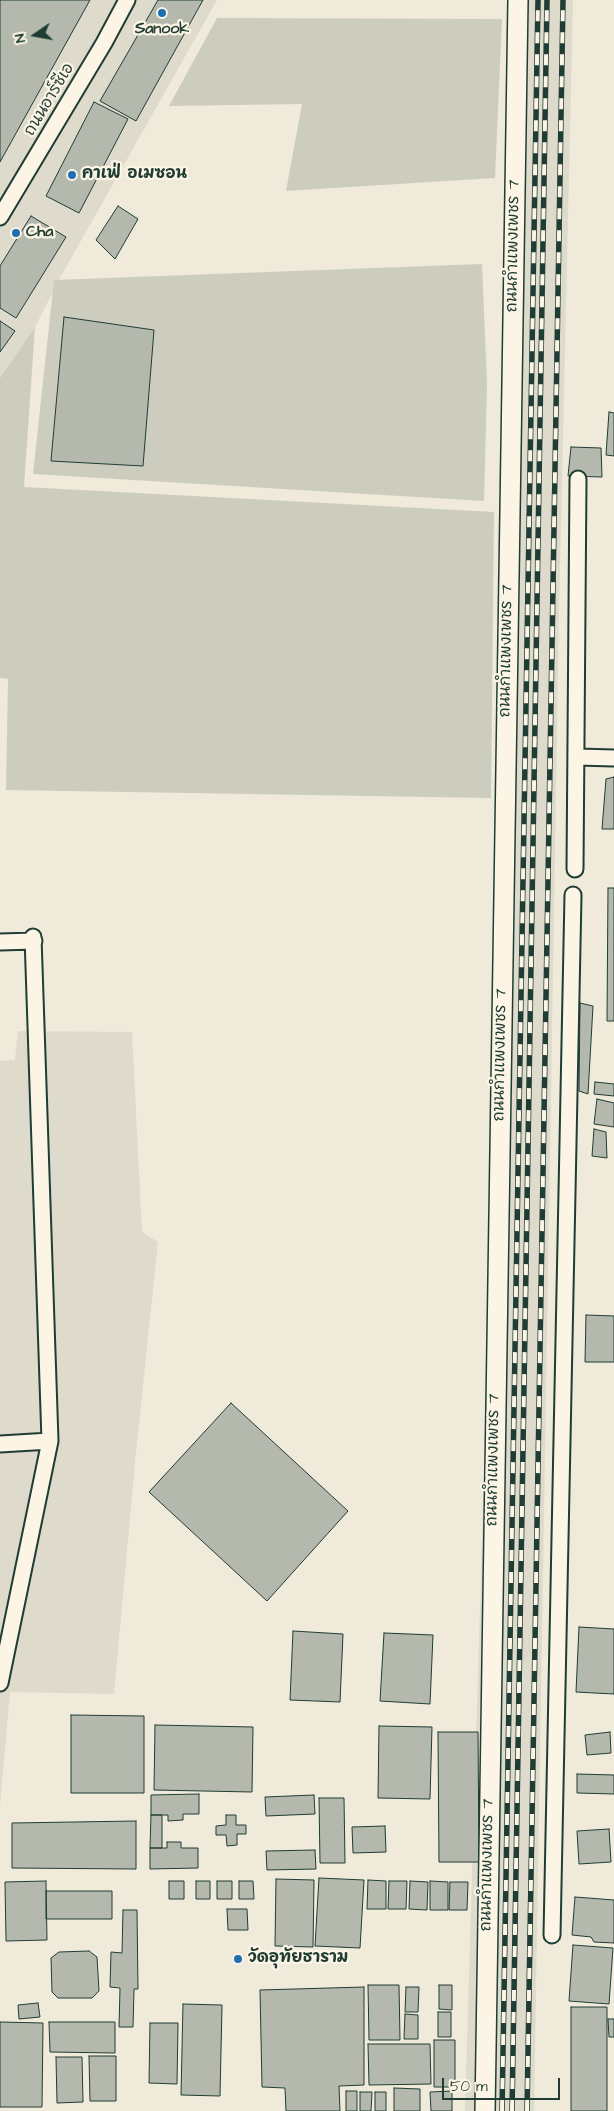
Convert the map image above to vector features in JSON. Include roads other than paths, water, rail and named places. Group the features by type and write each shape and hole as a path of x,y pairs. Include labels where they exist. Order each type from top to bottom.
{"street":[{"name":"ถนนอาร์ซีเอ","path":"0,217 104,43 127,0"},
{"name":"ถนนกำแพงเพชร 7","path":"485,2111 518,0"},
{"path":"575,870 578,480"},
{"path":"577,757 614,758"},
{"path":"552,1935 573,894"},
{"path":"0,942 33,939 50,1441 0,1683"},
{"path":"0,1444 50,1441"}],"railway":[{"path":"502,2111 538,0"},
{"path":"512,2111 547,0"},
{"path":"527,2111 563,0"}],"place":[{"name":"Sanook","path":"162,13"},
{"name":"คาเฟ่ อเมซอน","path":"72,175"},
{"name":"Cha","path":"16,233"},
{"name":"วัดอุทัยธาราม","path":"238,1959"}]}
